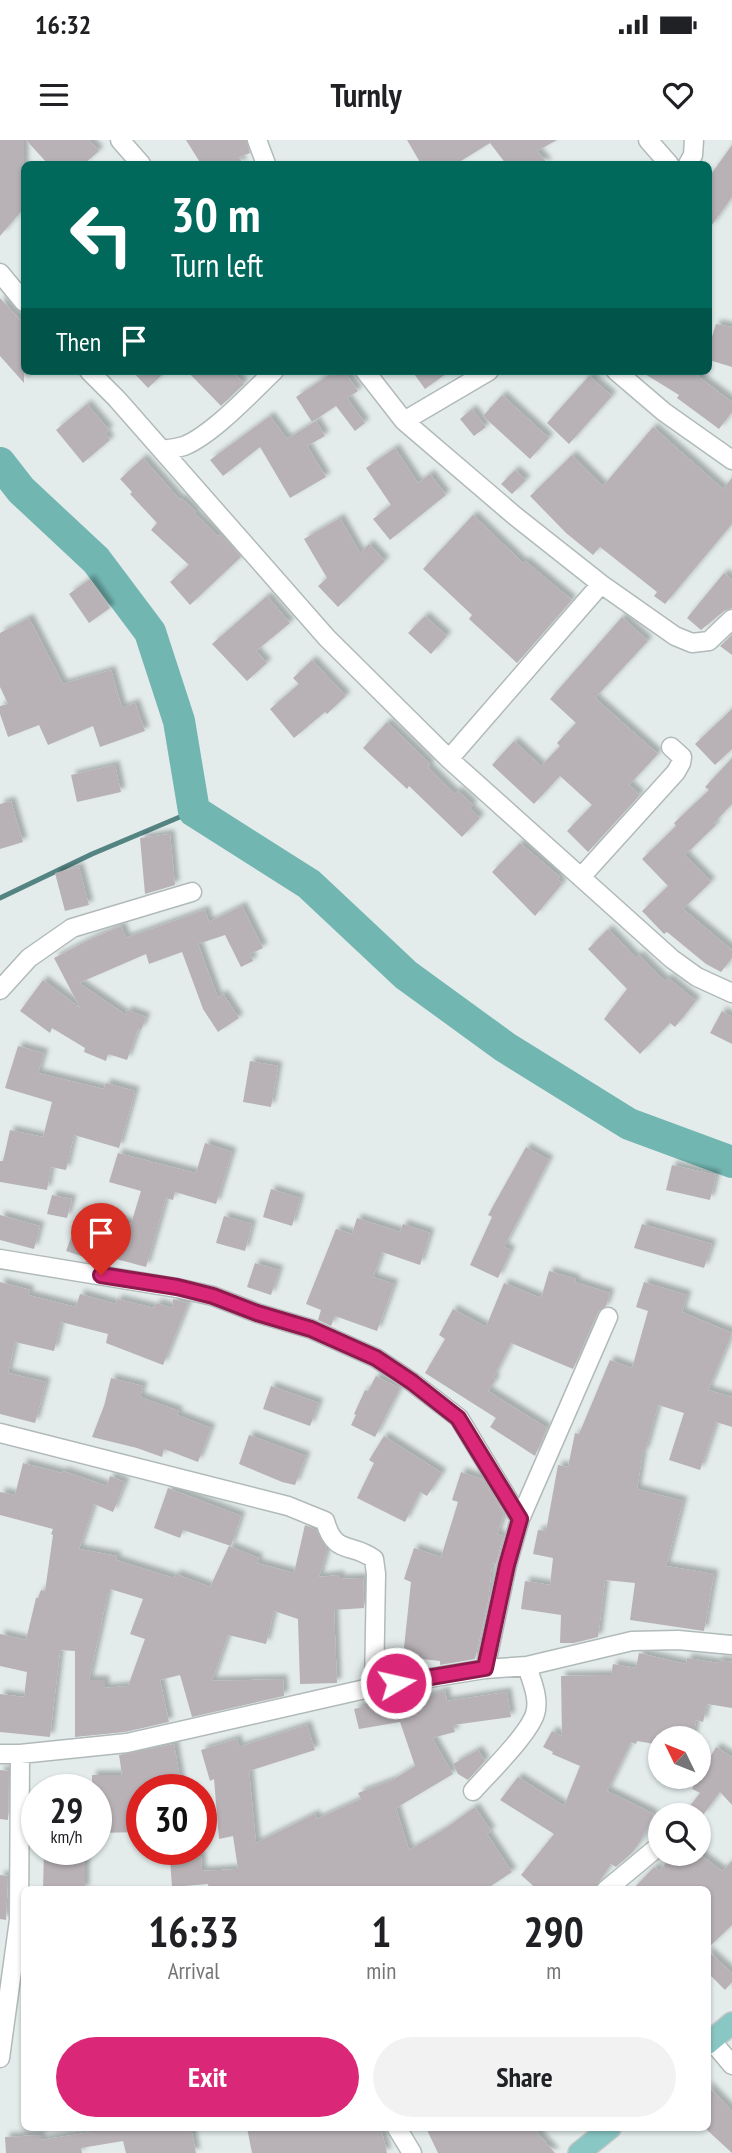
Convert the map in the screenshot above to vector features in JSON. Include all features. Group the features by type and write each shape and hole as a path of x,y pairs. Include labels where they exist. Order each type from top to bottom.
{"main road":[{"path":"711,2040 732,2023"},
{"path":"579,2153 606,2131"}],"street":[{"path":"120,140 138,161"},
{"path":"257,140 266,161"},
{"path":"648,140 666,161"},
{"path":"690,161 694,140"},
{"path":"0,274 21,298"},
{"path":"93,375 327,638 449,759 672,959 697,977 732,993"},
{"path":"162,450 185,446 240,404 270,375"},
{"path":"368,375 404,421 515,516 601,584 675,636 692,643 709,641 732,619"},
{"path":"404,421 482,375"},
{"path":"621,375 664,412 732,460"},
{"path":"449,759 601,584"},
{"path":"581,877 676,772 682,757 671,747"},
{"path":"0,990 29,958 72,928 192,892"},
{"path":"0,1259 177,1287 213,1296 311,1329 376,1358 458,1418 520,1519"},
{"path":"485,1668 507,1565 520,1519 608,1317"},
{"path":"0,1433 288,1506 325,1521 332,1541 342,1547 365,1552 374,1559 374,1687"},
{"path":"0,1754 127,1743 374,1687 485,1668 527,1666 632,1641 678,1640 732,1645"},
{"path":"473,1791 521,1735 535,1714 536,1696 527,1666"},
{"path":"0,2058 19,1920 20,1754"},
{"path":"611,1886 648,1855"},
{"path":"711,2044 732,2065"},
{"path":"399,2131 412,2153"}],"building":[{"path":"0,140 24,140 24,161 21,161 21,212 0,236"},
{"path":"26,140 89,140 99,151 87,161 45,161"},
{"path":"186,140 246,140 250,153 239,157 241,161 199,161"},
{"path":"407,140 557,140 537,151 545,161 504,161 490,143 461,161 419,161"},
{"path":"732,145 732,197 712,225 712,173"},
{"path":"0,298 21,321 21,375 24,375 24,383 0,356"},
{"path":"716,324 732,327 732,367 712,361 712,337"},
{"path":"136,375 162,375 148,388"},
{"path":"191,375 236,375 244,384 221,406"},
{"path":"329,375 347,375 358,391 347,398 365,423 355,431 336,406 312,422 296,397"},
{"path":"415,375 444,375 425,389"},
{"path":"646,375 696,375 732,402 732,412 719,429 677,398 679,395"},
{"path":"589,376 612,396 569,444 547,423"},
{"path":"502,395 549,438 530,459 483,416"},
{"path":"87,404 109,430 105,433 110,440 83,463 56,430"},
{"path":"472,409 486,427 474,436 460,419"},
{"path":"270,416 287,439 316,421 325,436 307,446 326,477 290,498 260,447 223,476 210,460"},
{"path":"653,427 723,489 732,478 732,524 665,604 654,596 657,592 600,547 593,555 566,533 530,496 572,455 603,486"},
{"path":"395,448 418,483 430,474 446,495 390,540 373,519 391,505 366,468"},
{"path":"143,458 180,500 181,498 196,512 194,513 218,536 220,534 241,557 190,605 170,582 189,565 151,530 157,523 120,479"},
{"path":"515,470 526,480 512,494 501,484"},
{"path":"473,515 523,563 525,561 572,600 517,663 469,619 472,615 423,569"},
{"path":"340,518 360,553 369,544 385,561 338,607 318,586 327,578 304,539"},
{"path":"724,573 732,580 732,608 724,611 701,630 687,618"},
{"path":"90,579 110,608 89,623 69,594"},
{"path":"267,596 290,623 256,651 267,663 247,681 212,644"},
{"path":"425,616 447,636 431,654 408,633"},
{"path":"622,617 648,641 595,698 658,754 629,785 640,795 588,852 567,831 592,805 560,776 534,804 492,765 514,741 541,766 560,746 557,743 576,723 550,699"},
{"path":"29,618 63,684 111,670 122,708 135,703 145,731 100,747 93,726 48,745 39,725 8,737 0,714 0,706 8,704 0,687 0,633"},
{"path":"732,635 732,655 720,646"},
{"path":"312,660 346,696 294,738 270,709 299,684 293,678"},
{"path":"732,709 732,749 715,765 695,744"},
{"path":"387,722 430,764 428,767 455,794 458,791 473,805 470,808 480,818 462,837 409,786 407,789 363,748"},
{"path":"732,758 732,804 714,823 716,825 685,855 711,882 683,909 732,950 732,958 721,972 706,964 667,932 664,934 642,911 668,886 642,859 676,826 674,823 709,790 705,787"},
{"path":"115,765 121,792 77,802 71,775"},
{"path":"11,801 23,842 0,849 0,804"},
{"path":"170,834 175,885 145,894 140,838"},
{"path":"520,843 560,877 558,879 562,884 535,916 492,872"},
{"path":"79,867 89,905 65,911 55,873"},
{"path":"242,906 263,948 250,954 253,961 241,967 225,935 198,944 218,998 223,994 239,1018 218,1032 203,1009 182,952 149,964 146,954 79,983 126,1015 127,1010 146,1017 141,1030 138,1029 127,1060 108,1054 106,1061 84,1052 85,1048 52,1028 50,1033 20,1011 43,980 80,1008 54,958 93,938 121,926 126,938 205,910 209,922"},
{"path":"608,929 636,958 639,955 665,981 668,978 696,1001 675,1027 670,1023 640,1054 604,1019 627,989 588,949"},
{"path":"722,1011 732,1017 732,1044 710,1033"},
{"path":"18,1046 44,1053 38,1073 104,1089 106,1083 135,1091 119,1148 74,1135 66,1170 51,1167 47,1190 0,1182 0,1161 3,1161 10,1130 43,1137 52,1102 5,1088"},
{"path":"250,1061 278,1066 271,1107 243,1102"},
{"path":"205,1143 232,1152 216,1204 175,1192 173,1200 166,1198 146,1267 105,1256 102,1264 86,1262 87,1258 66,1251 81,1211 99,1218 101,1214 131,1224 141,1191 109,1182 118,1153 196,1173"},
{"path":"526,1147 549,1160 504,1247 511,1250 498,1278 470,1265 492,1217 488,1215"},
{"path":"672,1165 716,1175 710,1200 666,1190"},
{"path":"271,1189 300,1198 292,1226 263,1217"},
{"path":"52,1195 72,1199 67,1218 47,1214"},
{"path":"0,1215 40,1226 34,1249 0,1240"},
{"path":"224,1216 252,1224 245,1251 216,1243"},
{"path":"357,1218 400,1232 403,1224 430,1233 420,1265 382,1252 373,1277 394,1284 377,1331 335,1316 331,1326 318,1320 321,1310 306,1304 336,1229 352,1234"},
{"path":"642,1224 712,1244 704,1268 634,1248"},
{"path":"255,1263 279,1270 271,1295 247,1287"},
{"path":"549,1271 610,1293 606,1306 598,1312 573,1369 511,1343 493,1378 496,1379 488,1391 547,1428 535,1456 490,1427 496,1418 425,1373 445,1339 439,1335 453,1309 486,1327 504,1283 541,1298"},
{"path":"0,1282 30,1290 28,1295 76,1307 80,1294 116,1304 117,1299 154,1308 157,1303 172,1308 173,1299 188,1303 163,1365 106,1343 108,1334 61,1322 54,1351 15,1342 8,1373 46,1382 35,1423 0,1414"},
{"path":"644,1282 687,1295 682,1312 732,1333 708,1390 732,1397 732,1427 716,1422 700,1470 669,1460 684,1413 658,1405 645,1452 643,1451 637,1489 683,1501 666,1566 714,1574 704,1631 630,1620 635,1583 605,1580 598,1637 574,1643 560,1643 561,1615 521,1609 525,1581 550,1585 553,1558 533,1554 538,1530 546,1531 558,1465 568,1467 575,1433 579,1434 610,1360 632,1368 648,1311 636,1307"},
{"path":"376,1376 400,1388 375,1437 351,1425 365,1390 368,1391"},
{"path":"111,1378 143,1386 140,1397 179,1411 177,1415 211,1428 198,1462 164,1449 162,1457 92,1437"},
{"path":"271,1386 319,1403 310,1426 263,1409"},
{"path":"249,1435 306,1456 295,1485 239,1464"},
{"path":"384,1436 442,1473 427,1496 420,1492 405,1522 357,1498 374,1463 369,1460"},
{"path":"23,1463 62,1473 63,1471 107,1486 110,1476 125,1482 113,1512 94,1504 79,1549 117,1556 116,1560 174,1578 176,1574 210,1587 229,1546 259,1558 257,1563 294,1573 305,1525 316,1530 327,1549 319,1577 340,1575 340,1579 363,1578 364,1608 334,1610 337,1683 300,1684 298,1619 274,1611 266,1644 228,1635 212,1681 283,1679 284,1696 192,1717 180,1675 160,1680 169,1722 125,1732 75,1737 75,1651 60,1650 50,1737 0,1732 0,1694 24,1697 27,1672 0,1666 0,1634 26,1640 36,1598 41,1590 45,1591 53,1535 53,1529 0,1515 0,1492 15,1495","holes":["110,1589 143,1599 130,1634 145,1639 128,1686 105,1688 105,1680 89,1680 108,1592"]},
{"path":"461,1472 482,1479 504,1514 497,1534 503,1536 496,1564 492,1563 488,1602 475,1659 440,1665 440,1661 403,1657 411,1582 404,1579 414,1548 441,1557 458,1502 452,1500"},
{"path":"168,1488 241,1516 231,1546 183,1530 180,1538 154,1528"},
{"path":"639,1653 686,1664 687,1658 718,1663 718,1660 732,1662 732,1708 707,1704 703,1722 696,1720 695,1726 648,1726 648,1743 631,1742 607,1791 648,1811 648,1826 640,1842 616,1867 611,1864 597,1886 533,1886 521,1875 554,1834 500,1800 518,1777 564,1806 580,1766 552,1754 553,1752 543,1747 552,1731 562,1736 561,1676 611,1675 613,1664 636,1668"},
{"path":"445,1691 447,1701 507,1692 511,1717 453,1725 455,1732 432,1738 453,1774 396,1808 409,1850 475,1807 491,1831 487,1834 512,1872 491,1886 172,1886 170,1865 202,1865 202,1871 238,1869 233,1836 219,1839 217,1774 208,1774 201,1750 237,1739 239,1747 307,1725 315,1750 249,1771 256,1843 315,1814 317,1819 361,1799 358,1793 393,1780 415,1766 400,1722 359,1729 354,1709 391,1700 393,1708"},
{"path":"174,1744 179,1774 126,1774 126,1832 112,1833 112,1775 122,1775 119,1755"},
{"path":"716,1747 732,1757 732,1805 720,1792 711,1804 692,1803 700,1793 692,1789 711,1789 711,1756"},
{"path":"478,1750 485,1761 468,1780 458,1774 453,1764"},
{"path":"0,1770 9,1771 8,1820 0,1819"},
{"path":"732,1861 732,1925 711,1945 711,1886 636,1886 654,1867 660,1871 664,1866 711,1866 711,1863 722,1871"},
{"path":"44,1865 85,1865 85,1886 43,1886"},
{"path":"0,1875 8,1876 6,1920 0,1919"},
{"path":"711,1954 732,1973 732,1982 725,1990 711,1976"},
{"path":"711,2089 732,2111 732,2153 708,2131 711,2131"},
{"path":"192,2131 196,2153 126,2153 123,2141 81,2148 82,2153 6,2153 5,2137 41,2135 41,2140 92,2132"},
{"path":"248,2131 382,2131 387,2153 252,2153"},
{"path":"427,2131 536,2131 555,2153 438,2153"}],"waterway":[{"path":"0,463 21,490 96,560 150,632 179,721 194,811 309,884 406,975 505,1047 629,1124 732,1162"},
{"path":"0,898 92,854 194,811"}],"route":[{"path":"101,1275 177,1287 213,1296 311,1329 376,1358 458,1418 520,1519 507,1565 485,1668 396,1683"}]}
